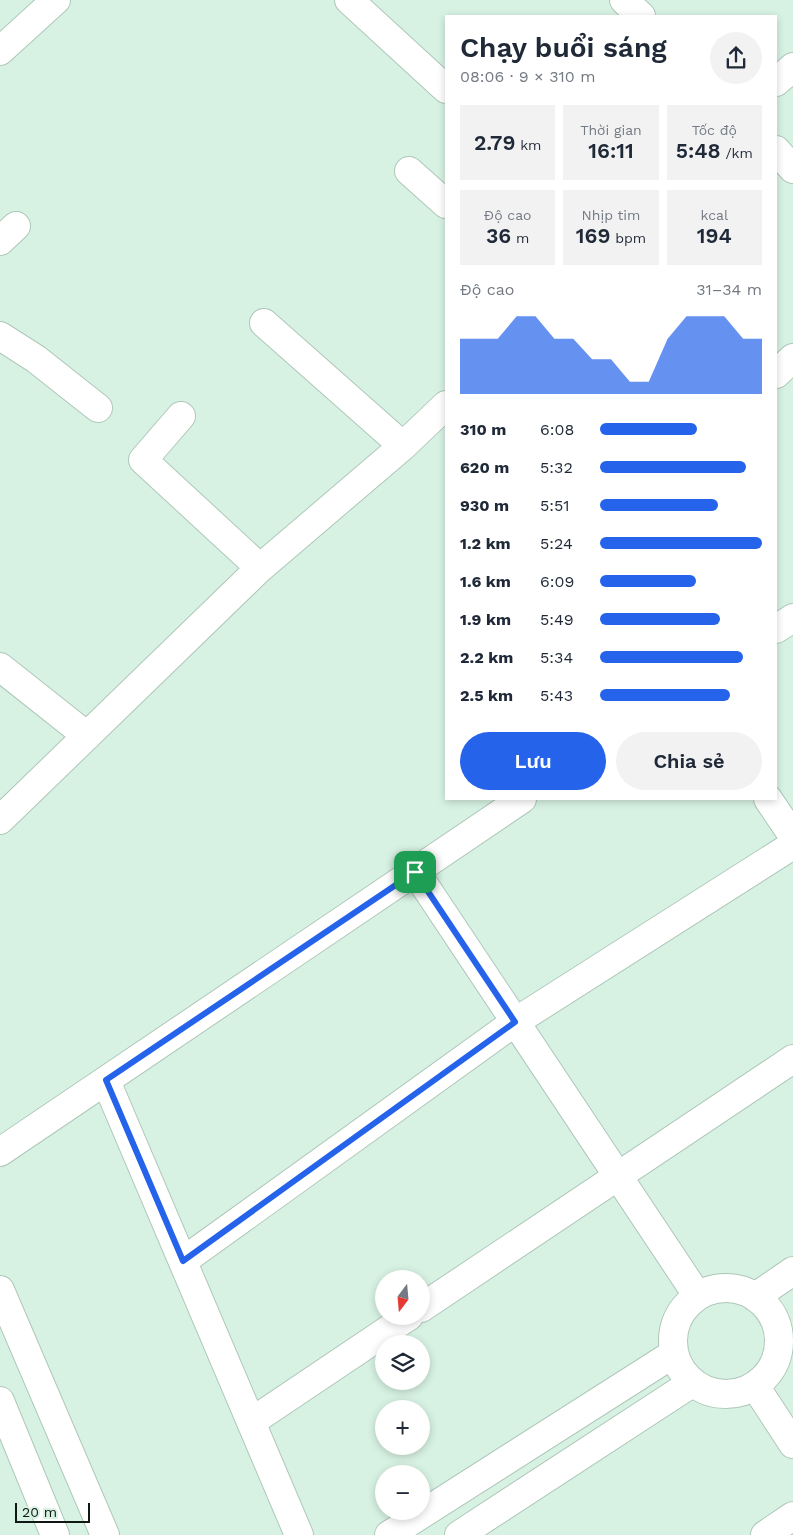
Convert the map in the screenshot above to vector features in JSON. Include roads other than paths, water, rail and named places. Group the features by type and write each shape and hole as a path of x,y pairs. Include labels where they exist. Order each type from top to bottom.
{"street":[{"path":"0,51 56,0"},
{"path":"349,0 445,88"},
{"path":"624,0 640,15"},
{"path":"777,81 793,67"},
{"path":"777,151 793,169"},
{"path":"409,171 445,203"},
{"path":"264,323 403,446"},
{"path":"0,336 36,360 98,408"},
{"path":"777,373 793,358"},
{"path":"0,820 260,568 403,446 445,406"},
{"path":"181,416 143,460 260,568"},
{"path":"777,628 793,618"},
{"path":"0,668 87,736"},
{"path":"0,1152 521,800"},
{"path":"769,800 793,836"},
{"path":"183,1261 515,1022 793,845"},
{"path":"415,872 697,1295"},
{"path":"430,1302 793,1059"},
{"path":"106,1080 299,1535"},
{"path":"755,1297 793,1271"},
{"path":"730,1288 747,1292 755,1297 786,1326 773,1367 762,1382 746,1391 727,1395 709,1392 692,1383 680,1369 673,1354 672,1337 676,1320 684,1306 697,1295 713,1289 730,1288"},
{"path":"0,1290 105,1535"},
{"path":"251,1422 396,1325"},
{"path":"389,1535 673,1354"},
{"path":"459,1535 692,1383"},
{"path":"755,1386 793,1444"},
{"path":"0,1401 56,1535"},
{"path":"765,1535 793,1516"}]}
